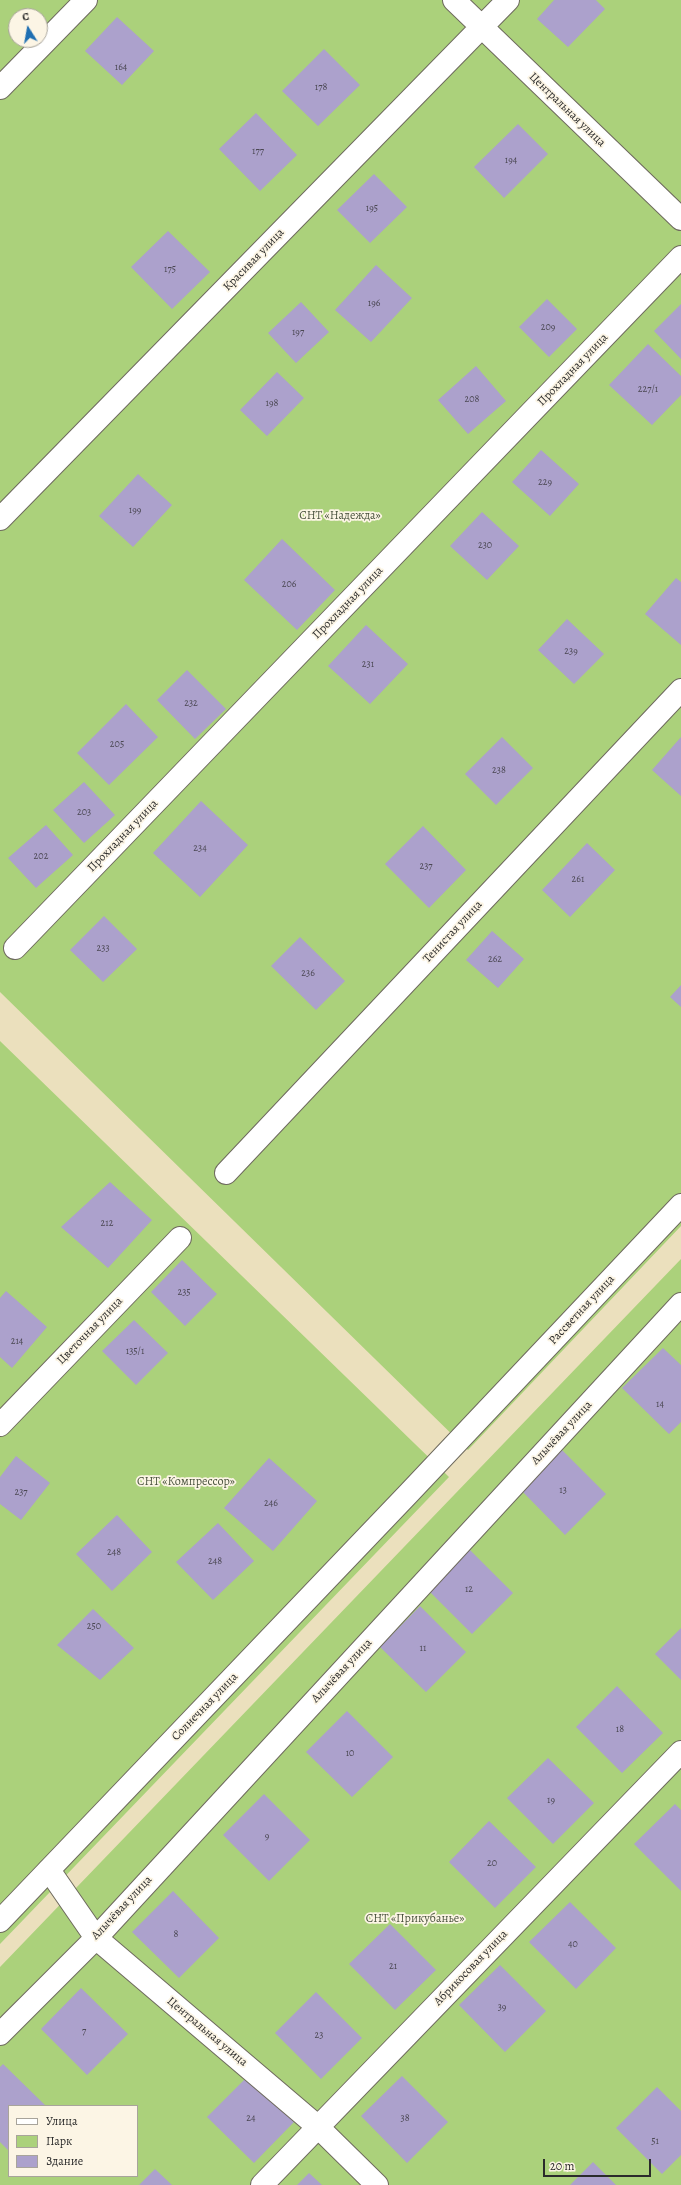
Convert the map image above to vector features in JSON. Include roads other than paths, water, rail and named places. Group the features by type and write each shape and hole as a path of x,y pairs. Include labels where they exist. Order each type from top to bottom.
{"street":[{"path":"0,88 86,0"},
{"name":"Центральная улица","path":"454,0 681,219"},
{"name":"Красивая улица","path":"0,519 508,0"},
{"name":"Прохладная улица","path":"15,948 681,257"},
{"name":"Тенистая улица","path":"226,1173 681,690"},
{"name":"Рассветная улица","path":"409,1493 681,1205"},
{"name":"Цветочная улица","path":"0,1425 180,1238"},
{"name":"Алычёвая улица","path":"0,2034 96,1938 681,1304"},
{"name":"Солнечная улица","path":"0,1921 409,1493"},
{"name":"Абрикосовая улица","path":"262,2185 317,2126 681,1752"},
{"name":"Центральная улица","path":"49,1870 96,1938 317,2126 377,2185"}],"park label":[{"name":"СНТ «Надежда»","path":"340,516"},
{"name":"СНТ «Компрессор»","path":"186,1482"},
{"name":"СНТ «Прикубанье»","path":"415,1919"}]}
